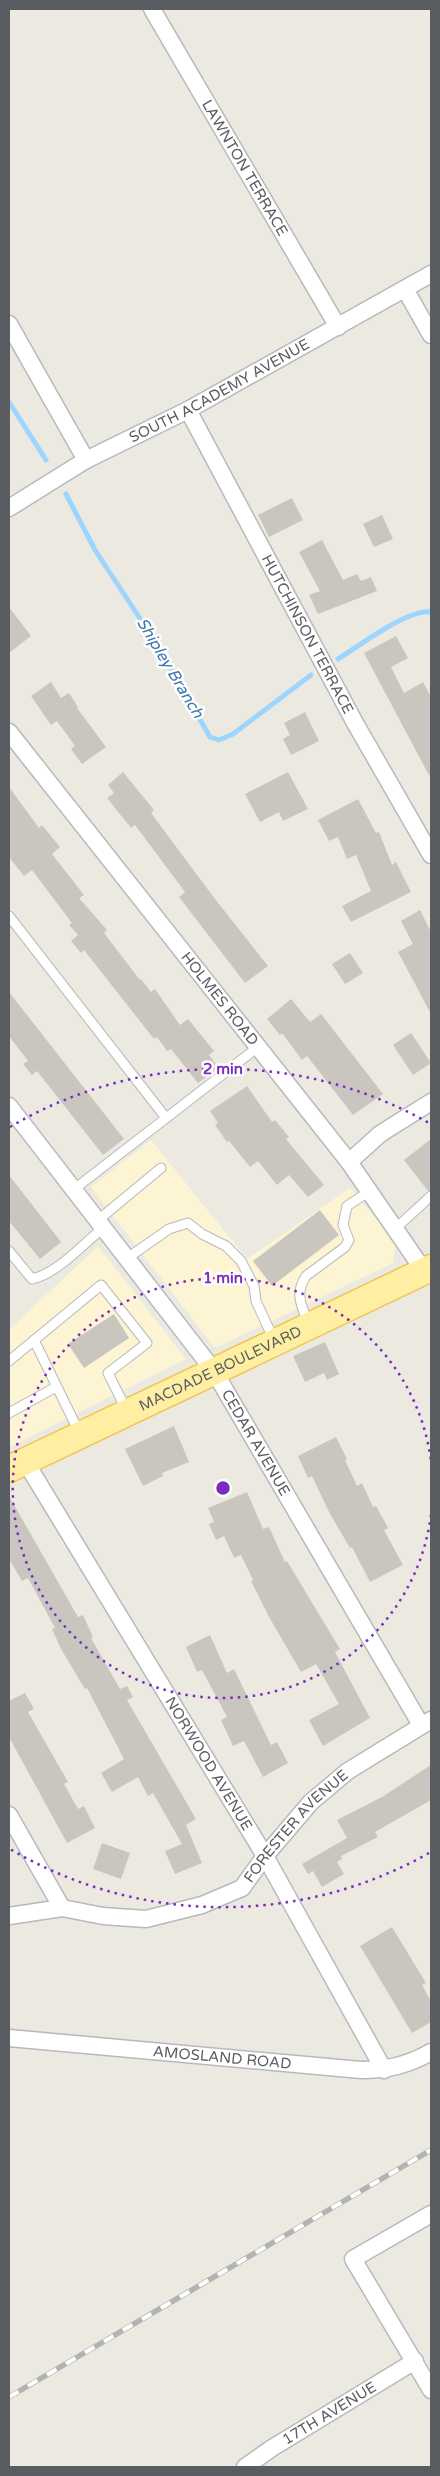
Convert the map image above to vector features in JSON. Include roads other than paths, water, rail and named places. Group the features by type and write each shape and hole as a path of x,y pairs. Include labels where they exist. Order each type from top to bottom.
{"main road":[{"name":"MACDADE BOULEVARD","path":"17,1465 428,1270"}],"street":[{"name":"LAWNTON TERRACE","path":"152,9 338,327"},
{"name":"SOUTH ACADEMY AVENUE","path":"9,508 86,460 188,410 431,274"},
{"path":"405,289 431,335"},
{"path":"9,324 86,460"},
{"name":"HUTCHINSON TERRACE","path":"188,410 355,723 431,855"},
{"name":"HOLMES ROAD","path":"9,732 349,1162 428,1270"},
{"path":"349,1162 380,1134 431,1102"},
{"name":"CEDAR AVENUE","path":"9,1106 214,1371 426,1723"},
{"name":"NORWOOD AVENUE","path":"17,1465 265,1856 384,2070"},
{"name":"FORESTER AVENUE","path":"9,1916 62,1908 104,1916 146,1919 202,1905 242,1888 265,1856 311,1802 348,1771 426,1723"},
{"path":"9,1814 62,1908"},
{"name":"AMOSLAND ROAD","path":"9,2038 361,2070 384,2070 404,2065 431,2052"},
{"path":"431,2214 354,2259 431,2390"},
{"name":"17TH AVENUE","path":"245,2467 272,2448 415,2362"}],"lane":[{"path":"9,916 166,1118"},
{"path":"73,1190 258,1046"},
{"path":"9,1251 32,1279 40,1277 53,1269 161,1168"},
{"path":"310,1326 298,1295 301,1283 306,1276 345,1247 349,1240 343,1225 347,1206 370,1191"},
{"path":"396,1228 431,1196"},
{"path":"126,1258 169,1229 188,1223 202,1234 226,1246 242,1262 254,1286 256,1301 275,1342"},
{"path":"9,1361 100,1285 147,1344 108,1373 128,1413"},
{"path":"34,1340 81,1435"},
{"path":"9,1413 56,1387"}],"waterway":[{"name":"Shipley Branch","path":"9,402 46,460"},
{"name":"Shipley Branch","path":"66,494 95,550 160,649 210,737 219,740 233,734 311,675"},
{"name":"Shipley Branch","path":"338,659 397,622 422,612 431,612"}],"railway":[{"path":"9,2397 431,2150"}]}
